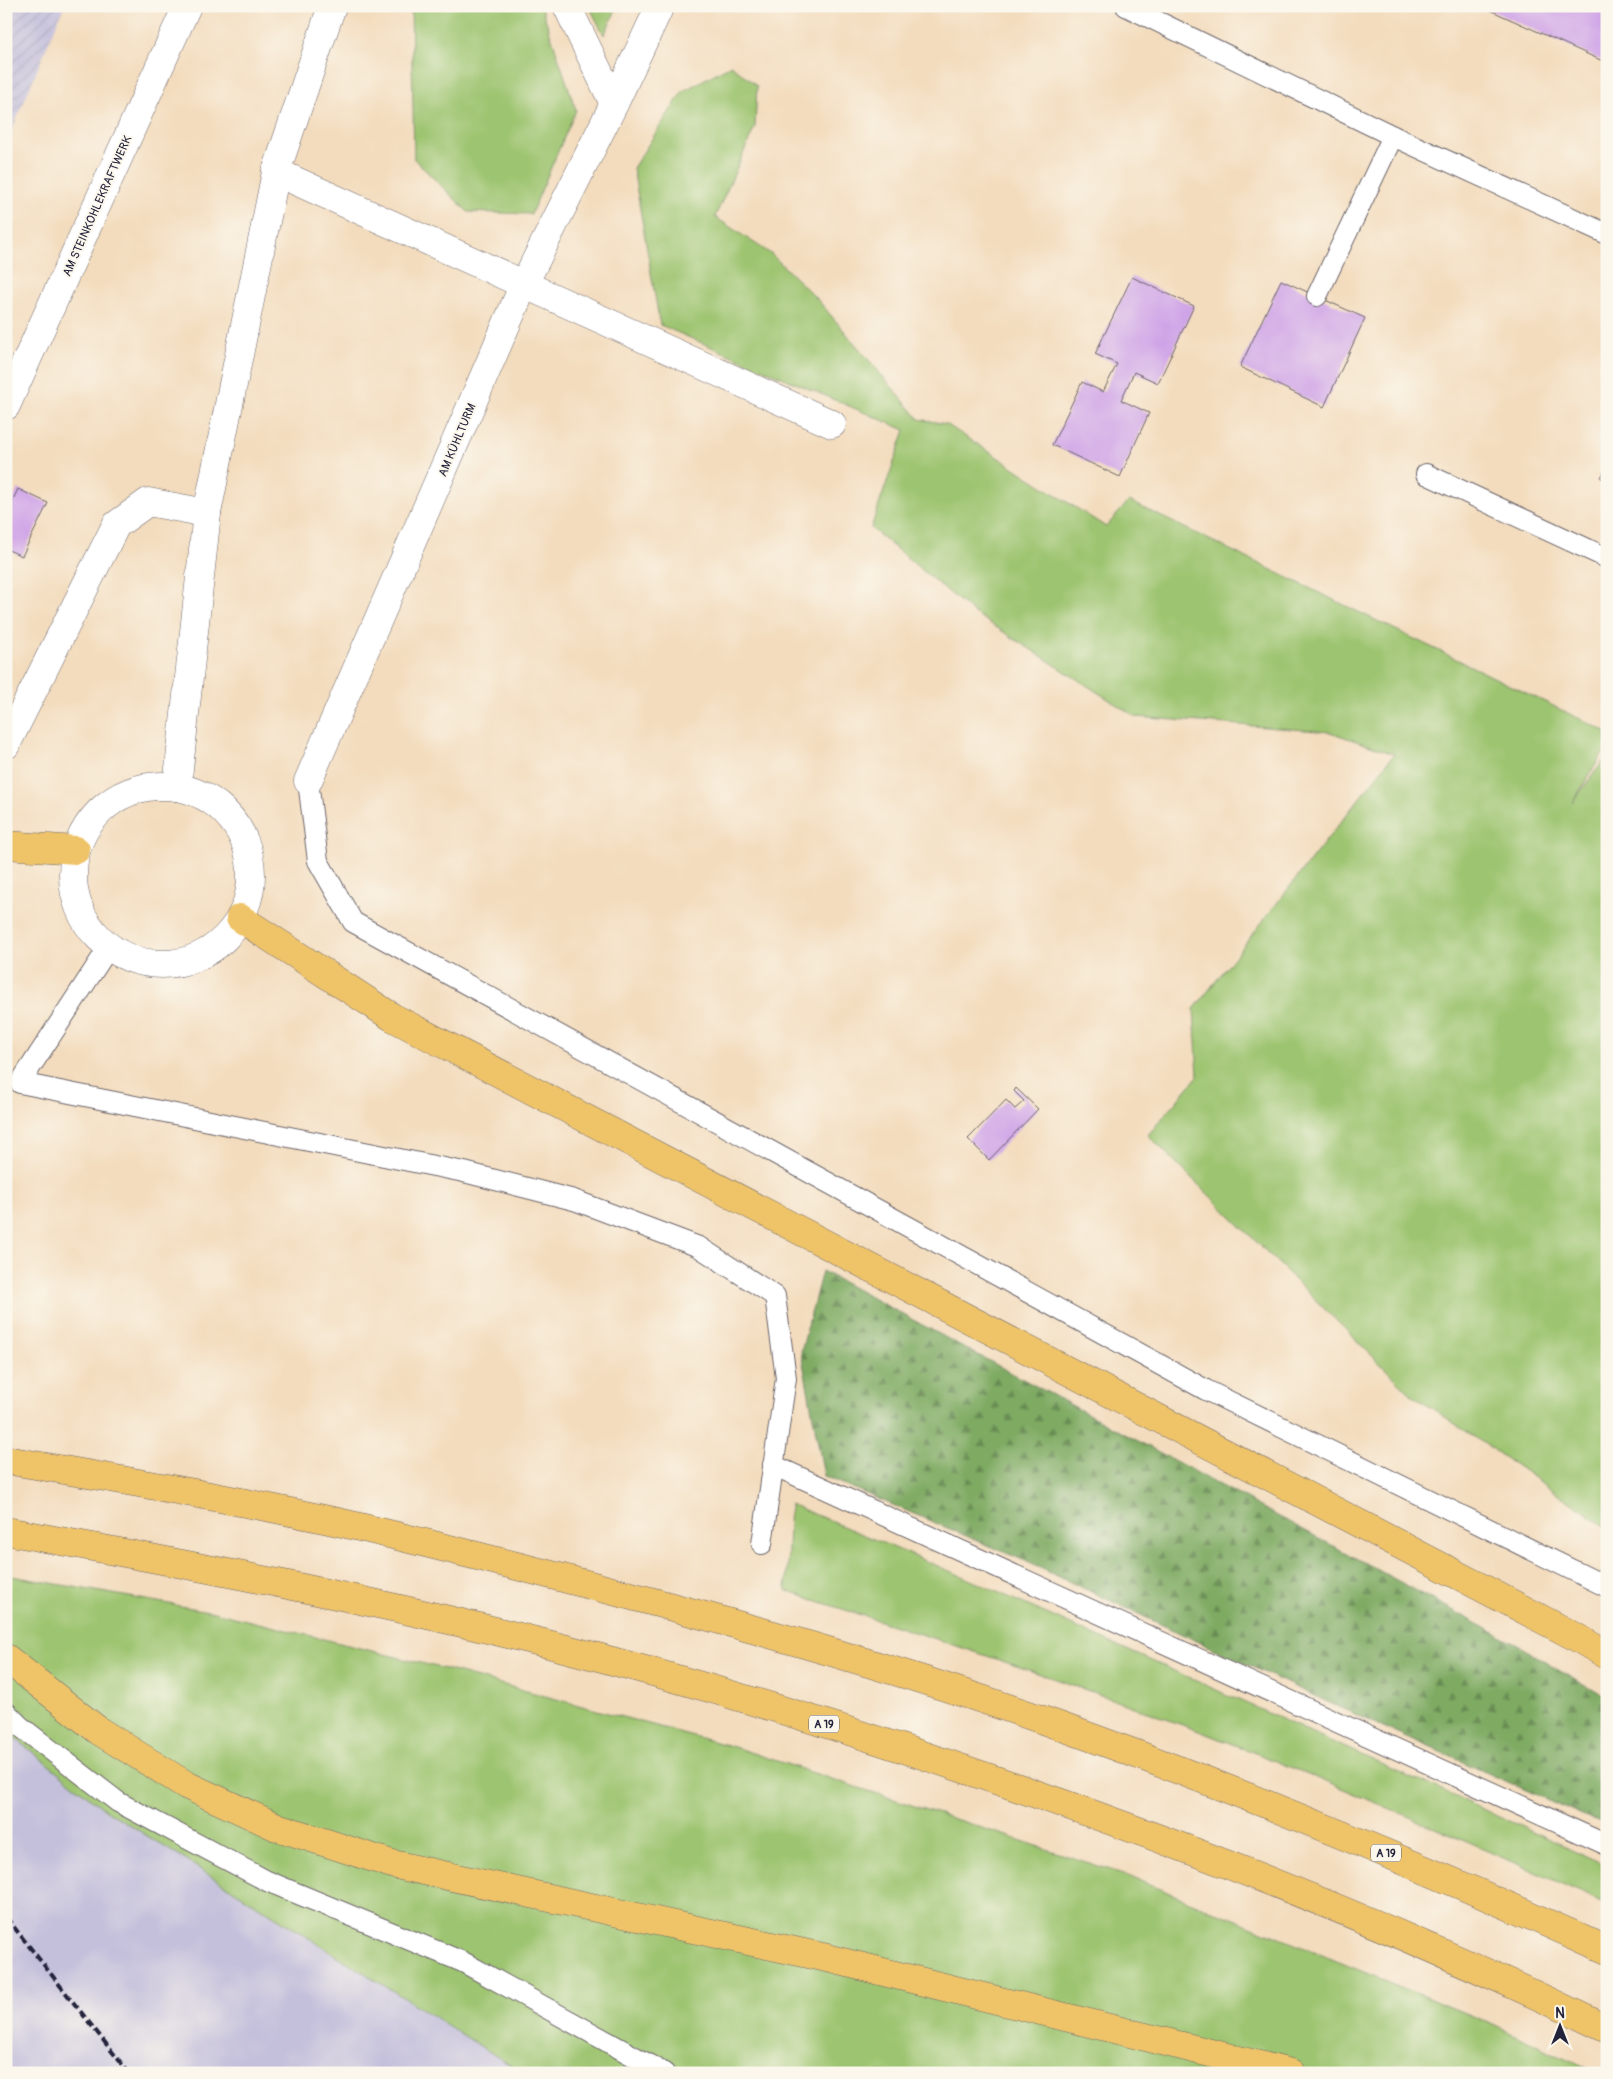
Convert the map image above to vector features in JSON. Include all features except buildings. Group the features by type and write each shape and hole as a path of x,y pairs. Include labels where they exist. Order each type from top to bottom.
{"highway":[{"path":"6,845 76,850"},
{"path":"240,918 392,1017 1607,1655"},
{"name":"A 19","path":"6,1460 337,1522 542,1572 728,1621 876,1665 1034,1717 1262,1801 1477,1891 1607,1950"},
{"name":"A 19","path":"6,1531 346,1596 544,1643 743,1698 942,1762 1130,1826 1327,1904 1530,1991 1607,2029"},
{"path":"6,1658 99,1731 186,1785 286,1830 392,1864 827,1958 1291,2073"}],"street":[{"name":"AM STEINKOHLEKRAFTWERK","path":"6,406 187,6"},
{"path":"176,787 207,513 276,172 332,6"},
{"path":"568,6 614,104"},
{"name":"AM KÜHLTURM","path":"308,781 524,284 614,104 660,6"},
{"path":"276,172 832,424"},
{"path":"6,746 116,525 148,502 207,513"},
{"path":"150,786 176,787 204,796 226,812 243,836 251,863 250,891 240,918 221,941 196,957 166,964 136,960 109,947 90,928 77,904 72,877 76,850 87,826 104,807 126,793 150,786"}],"lane":[{"path":"1126,6 1158,13 1393,136 1607,234"},
{"path":"1317,296 1393,136"},
{"path":"1426,474 1607,558"},
{"path":"308,781 318,861 353,922 1206,1390 1607,1587"},
{"path":"109,947 20,1083 464,1172 574,1200 699,1247 775,1296 786,1378 762,1544"},
{"path":"773,1465 1607,1845"},
{"path":"6,1712 21,1727 118,1802 268,1882 463,1962 664,2073"}],"shaded area":[{"path":"6,6 64,6 6,144"},
{"path":"6,1731 103,1808 523,2073 6,2073"}],"green space":[{"path":"411,6 541,6 576,110 531,214 468,212 414,159"},
{"path":"589,6 618,6 604,35"},
{"path":"731,65 757,86 755,127 715,217 771,254 817,299 919,419 946,424 1106,527 1129,501 1607,732 1607,747 1572,803 1607,756 1607,1527 1411,1394 1148,1135 1198,1076 1194,1009 1394,754 1330,732 1136,717 974,613 871,528 905,430 660,325 633,168 683,91"},
{"path":"822,1271 1523,1648 1607,1698 1607,1826 1323,1700 1023,1560 824,1476 801,1352"},
{"path":"790,1504 964,1577 1607,1865 1607,1904 1376,1803 1201,1732 1009,1663 786,1591"},
{"path":"6,1575 214,1612 441,1668 734,1747 1123,1874 1494,2025 1595,2073 523,2073 103,1808 6,1731"}],"railway":[{"path":"6,1917 129,2073"}]}
